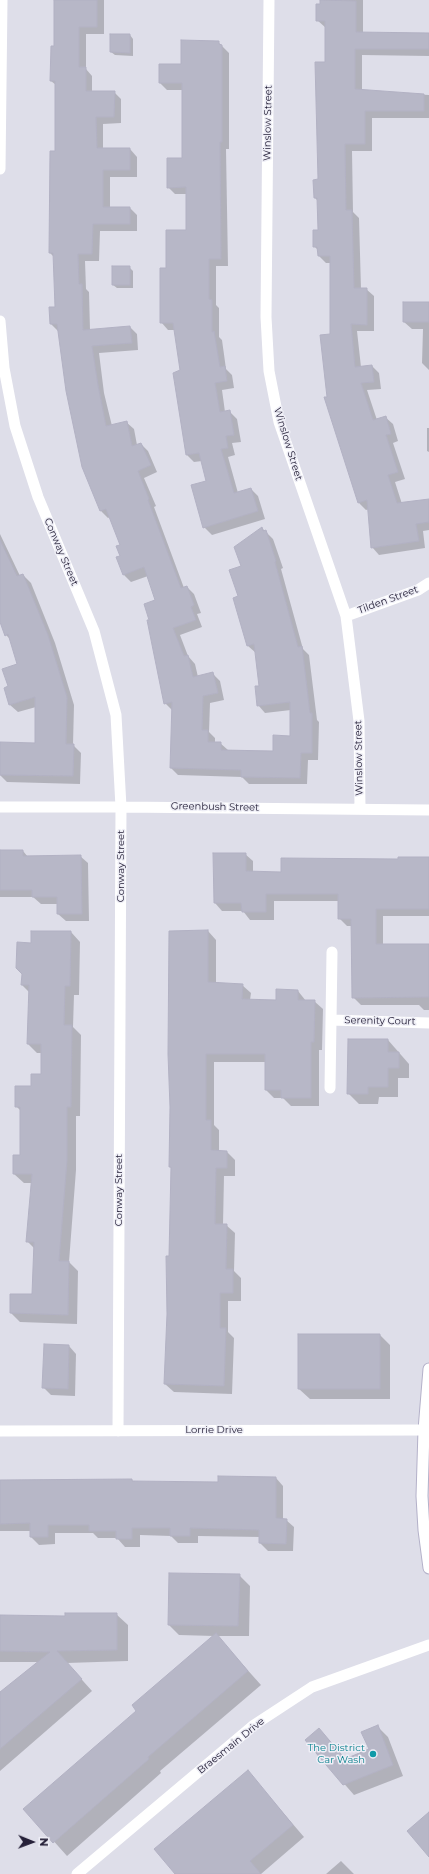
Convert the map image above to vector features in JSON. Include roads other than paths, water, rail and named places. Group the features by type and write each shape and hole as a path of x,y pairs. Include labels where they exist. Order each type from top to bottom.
{"street":[{"path":"0,169 2,0"},
{"name":"Winslow Street","path":"269,0 266,309 269,371 280,422 346,616 359,721 360,809"},
{"name":"Conway Street","path":"0,321 4,368 15,426 38,498 94,631 116,715 121,807 118,1431"},
{"name":"Tilden Street","path":"346,616 418,590 429,583"},
{"name":"Greenbush Street","path":"0,807 429,810"},
{"name":"Serenity Court","path":"330,1088 332,952"},
{"name":"Serenity Court","path":"332,1020 429,1023"},
{"path":"429,1368 422,1496 424,1530 429,1568"},
{"name":"Lorrie Drive","path":"0,1431 426,1430"},
{"name":"Braesmain Drive","path":"77,1874 254,1725 312,1687 429,1645"}],"place":[{"name":"The District Car Wash","path":"373,1754"}]}
